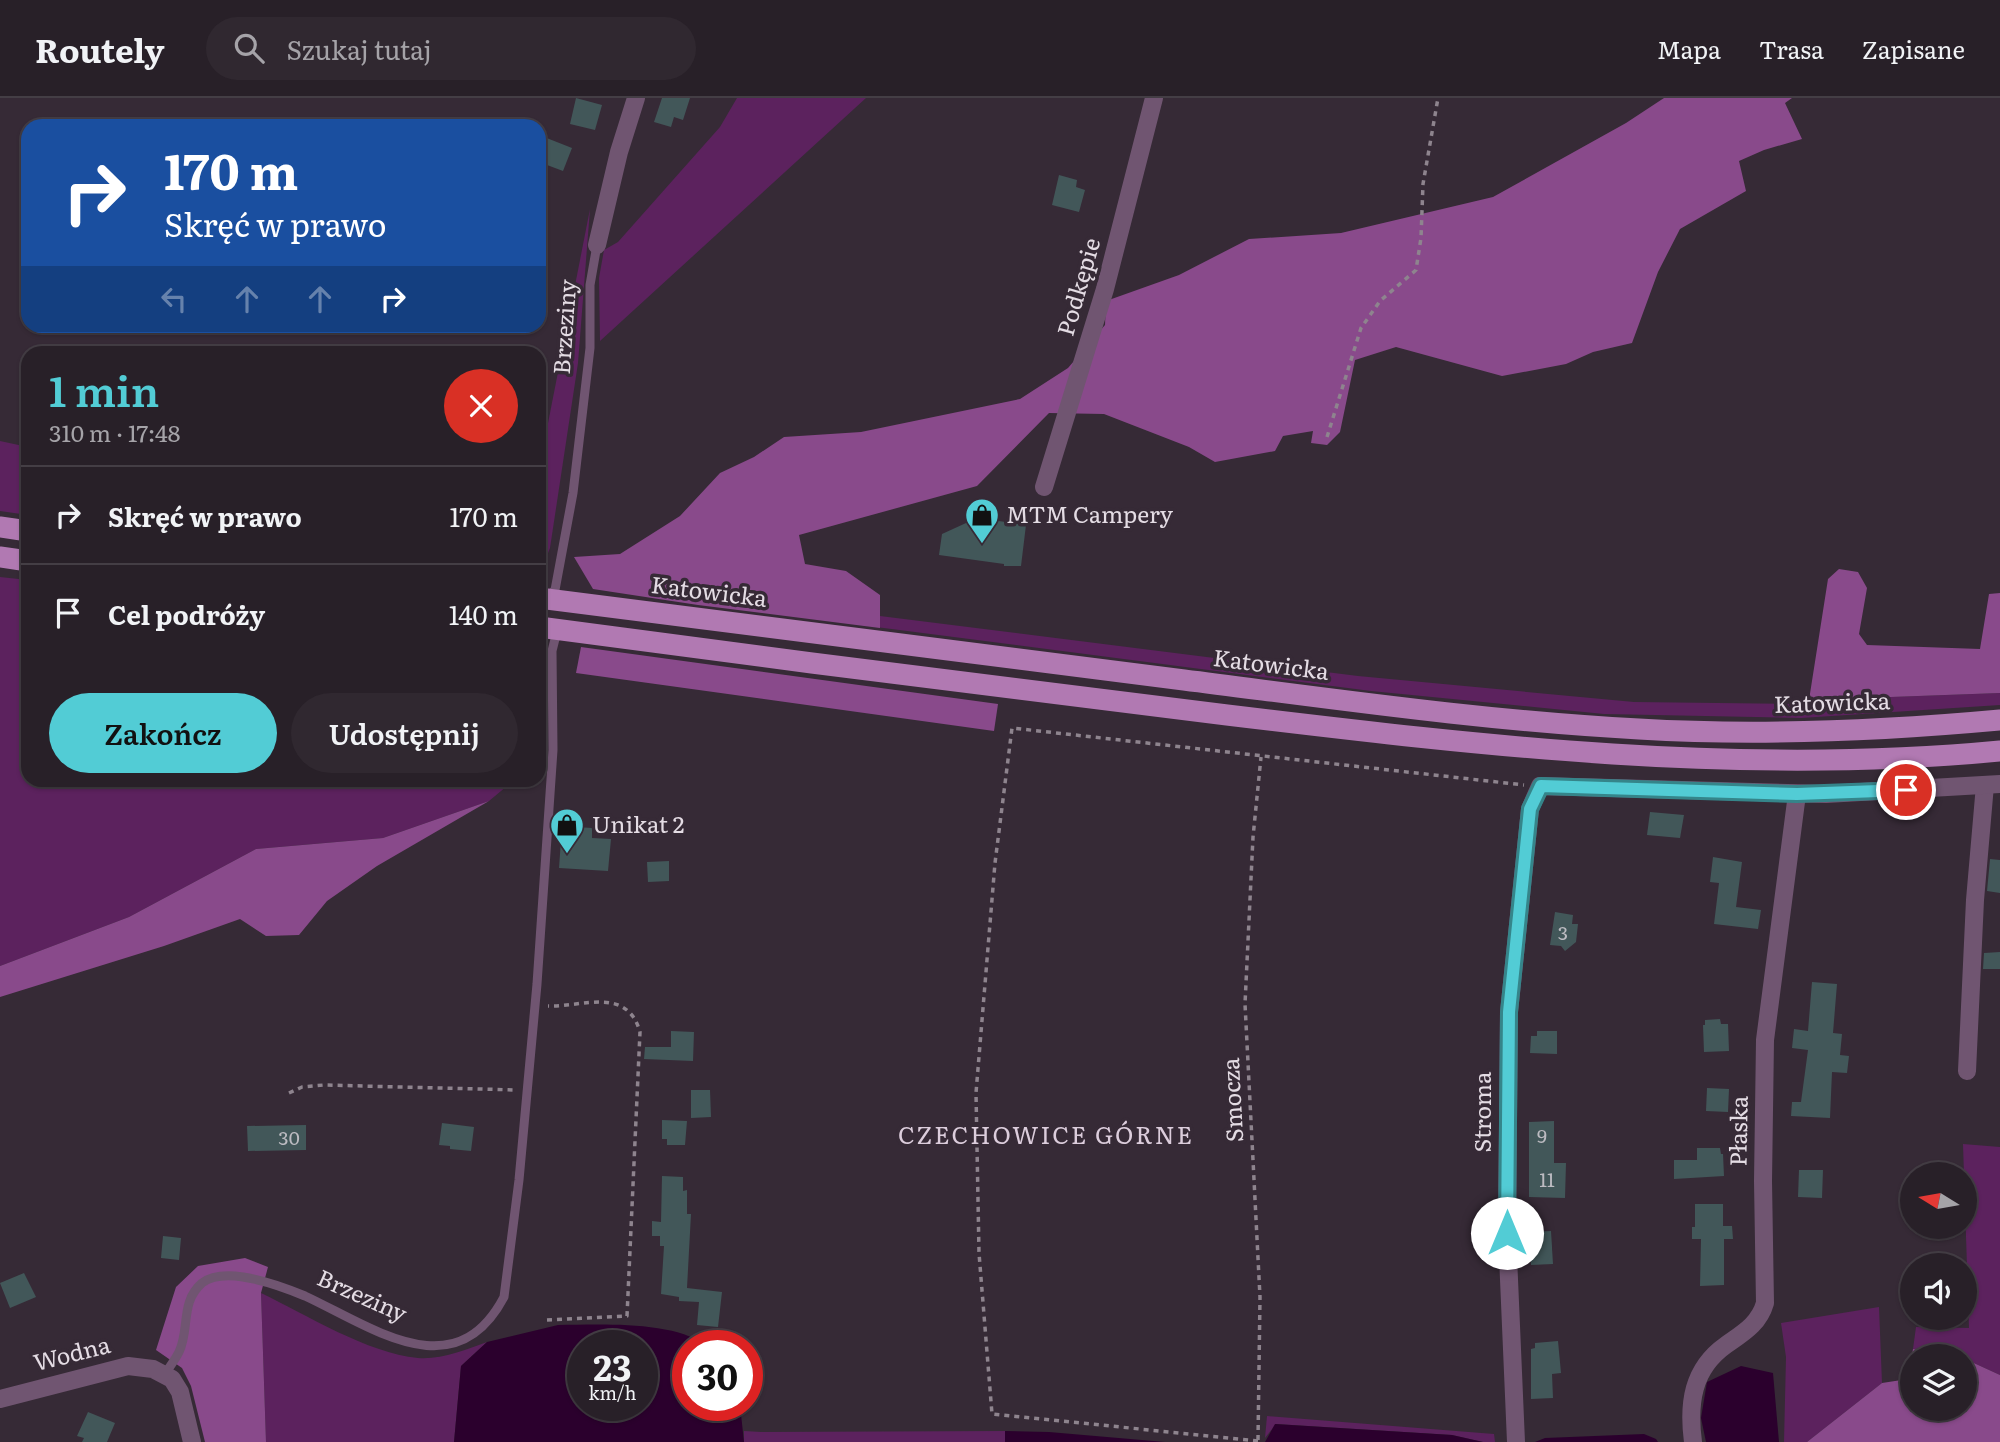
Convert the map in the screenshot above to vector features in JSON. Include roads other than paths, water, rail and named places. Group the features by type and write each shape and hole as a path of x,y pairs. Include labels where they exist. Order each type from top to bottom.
{"main road":[{"path":"0,527 21,530"},
{"path":"0,557 21,560"},
{"name":"Katowicka","path":"546,599 1346,701 1562,723 1638,729 1756,732 1896,728 2000,720"},
{"path":"546,628 1043,693 1521,749 1763,760 1859,760 2000,751"}],"street":[{"name":"Brzeziny","path":"597,245 619,152 636,98"},
{"name":"Podkępie","path":"1044,486 1105,289 1154,98"},
{"path":"1797,794 1992,785 1975,900 1967,1071"},
{"name":"Stroma","path":"1516,1442 1507,1233 1509,1012 1530,809 1541,786 1797,794"},
{"name":"Płaska","path":"1693,1442 1690,1404 1703,1370 1713,1355 1755,1323 1762,1314 1765,1303 1765,1040 1797,794"},
{"name":"Wodna","path":"0,1399 128,1366 153,1369 164,1375"},
{"path":"164,1375 172,1379 180,1392 192,1442"}],"lane":[{"name":"Brzeziny","path":"546,595 555,590 573,492 590,348 590,285 597,245"},
{"name":"Brzeziny","path":"164,1375 180,1351 187,1307 193,1292 206,1280 227,1275 253,1279 303,1295 366,1328 402,1341 433,1347 463,1341 481,1330 495,1314 504,1297 519,1180 535,1006 553,750 552,651 561,630"}],"place":[{"name":"MTM Campery","path":"982,545"},
{"name":"Unikat 2","path":"567,855"}],"district":[{"name":"CZECHOWICE GÓRNE","path":"1046,1136"}]}
